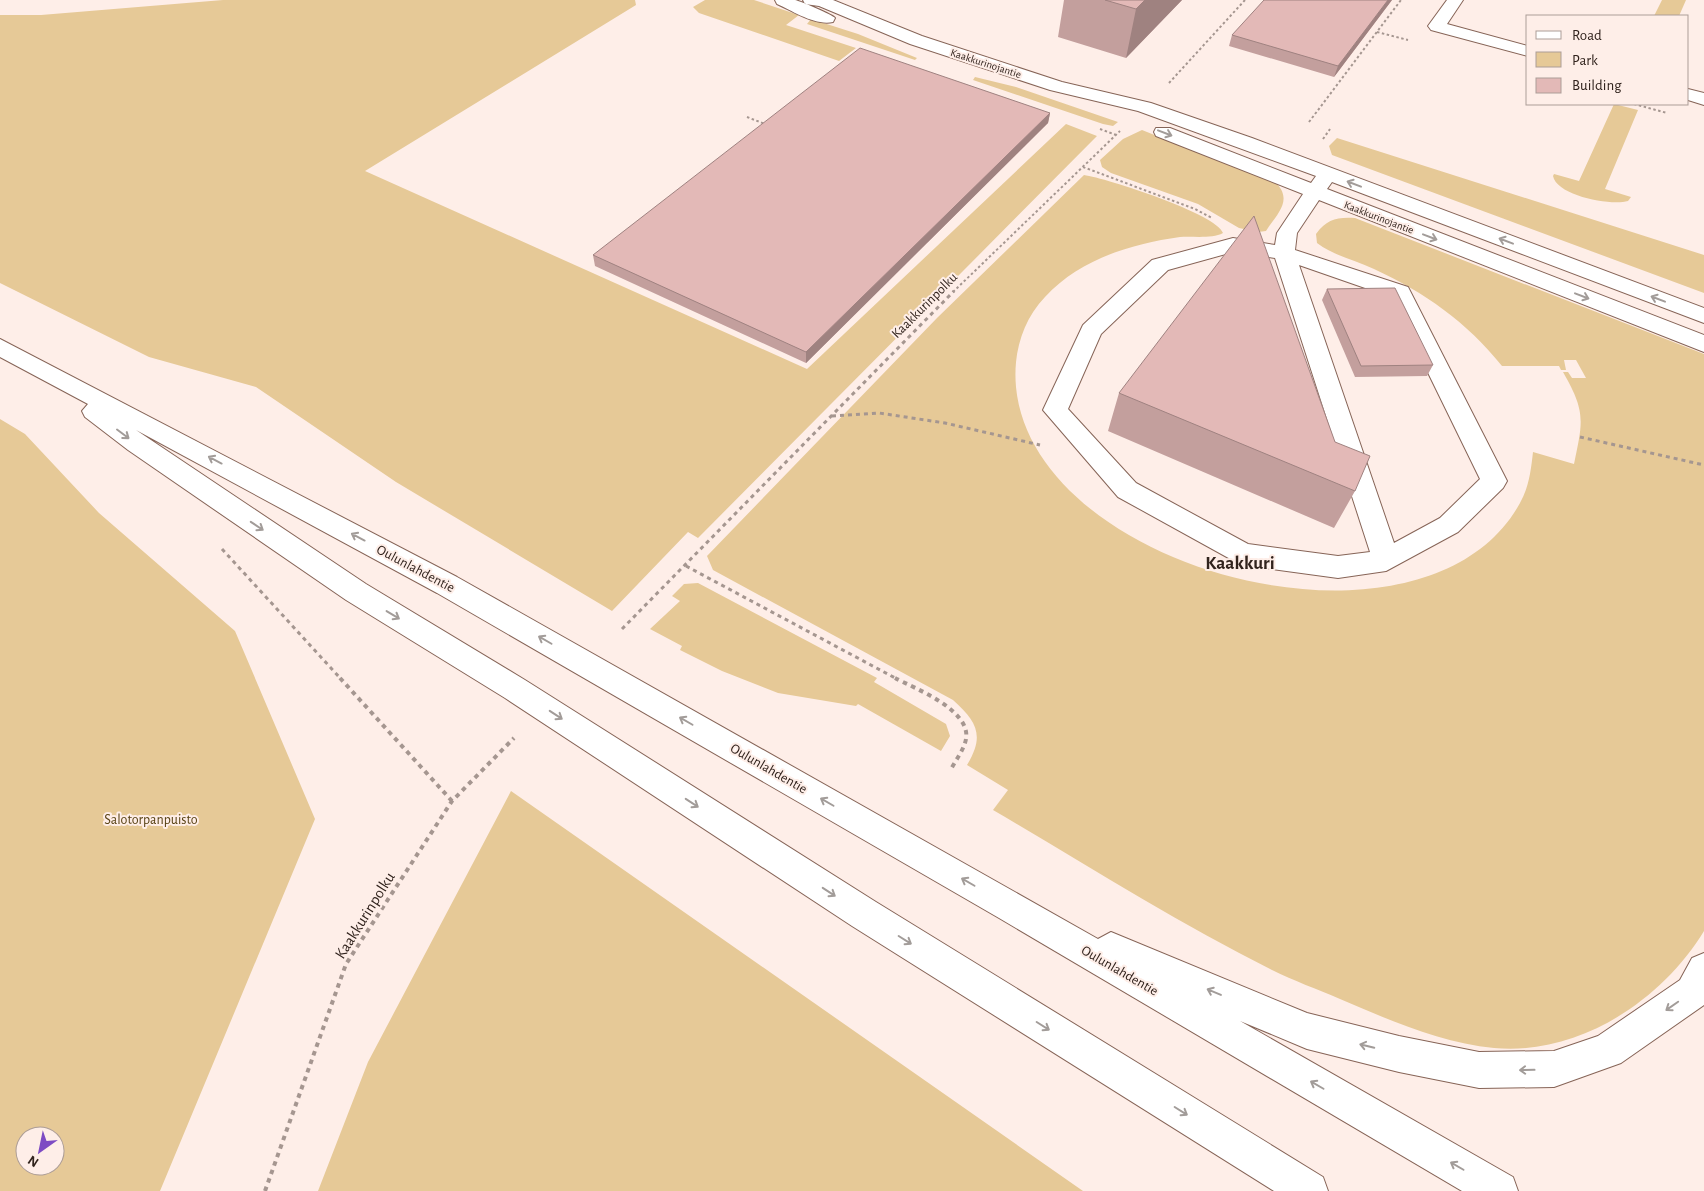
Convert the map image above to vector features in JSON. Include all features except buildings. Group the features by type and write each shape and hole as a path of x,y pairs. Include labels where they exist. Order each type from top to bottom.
{"main road":[{"name":"Kaakkurinojantie","path":"783,0 809,13 916,40 1138,114 1322,183 1704,316"},
{"name":"Kaakkurinojantie","path":"810,0 823,2 916,40"},
{"path":"1455,0 1437,26 1526,50"},
{"path":"1689,94 1704,99"},
{"name":"Kaakkurinojantie","path":"1322,183 1704,344"},
{"path":"1322,183 1287,232 1284,253 1386,560"},
{"path":"1233,246 1284,253 1400,292 1494,481 1449,525 1386,560 1338,567 1243,554 1127,490 1055,410 1091,330 1160,265 1233,246"},
{"name":"Oulunlahdentie","path":"0,347 447,584 1010,907 1499,1191"},
{"name":"Oulunlahdentie","path":"29,361 137,444 356,592 515,689 864,914 1308,1191"},
{"path":"1010,907 1308,1030 1399,1054 1479,1070 1554,1069 1608,1050 1692,992 1704,970"}],"path":[{"name":"Kaakkurinpolku","path":"622,629 686,566 943,301 1155,98 1245,0"},
{"path":"1309,122 1401,0"},
{"path":"747,117 773,127"},
{"path":"758,130 765,124"},
{"path":"1082,167 1195,209 1230,228 1233,246"},
{"path":"832,416 879,413 945,422 1046,446"},
{"path":"1580,437 1704,465"},
{"path":"222,549 452,801"},
{"path":"686,566 950,707 964,720 967,734 950,771"},
{"name":"Kaakkurinpolku","path":"265,1191 346,964 452,801 514,738"}],"green space":[{"path":"223,0 635,0 636,5 365,171 807,369 1066,124 1097,136 698,538 688,532 612,611 396,482 256,387 149,357 0,283 0,15 41,15"},
{"path":"705,0 754,0 799,15 786,25 856,48 839,61 699,13 693,7"},
{"path":"1662,0 1686,0 1679,15 1654,15"},
{"path":"811,19 858,34 917,58 915,60 807,24"},
{"path":"975,77 1016,87 1118,122 1113,126 1103,124 973,80"},
{"path":"1614,105 1638,110 1605,189 1631,197 1628,201 1598,201 1574,194 1557,183 1553,176 1554,174 1579,181"},
{"path":"1142,130 1277,184 1282,190 1283,202 1278,214 1266,231 1258,232 1239,228 1198,204 1111,173 1102,167 1100,160 1123,139"},
{"path":"1337,138 1704,255 1704,293 1332,155 1329,146"},
{"path":"1084,175 1136,190 1182,207 1202,216 1216,225 1223,233 1213,236 1180,237 1162,240 1107,255 1074,273 1059,284 1037,306 1025,327 1021,339 1015,375 1016,387 1039,453 1089,508 1159,551 1240,579 1324,590 1405,583 1472,554 1520,503 1528,485 1533,452 1574,464 1581,427 1579,407 1563,372 1568,372 1572,378 1586,378 1576,360 1564,360 1566,370 1561,370 1559,366 1502,366 1489,350 1459,322 1427,298 1392,278 1330,251 1317,243 1316,234 1328,222 1343,218 1355,218 1704,354 1704,931 1665,980 1642,1000 1615,1018 1587,1033 1557,1043 1526,1048 1494,1048 1454,1041 1416,1030 1272,970 1166,913 993,810 1008,790 967,765 976,745 976,730 968,715 953,700 713,570 707,556 937,318"},
{"name":"Salotorpanpuisto","path":"0,419 25,434 99,513 235,631 315,819 160,1191 0,1191"},
{"path":"698,583 877,678 874,682 946,724 950,736 941,751 858,704 856,706 778,693 722,671 680,650 682,646 650,629 680,601 672,596 684,584"},
{"path":"511,791 1083,1191 318,1191 368,1062"}],"district":[{"name":"Kaakkuri","path":"1240,562"}]}
